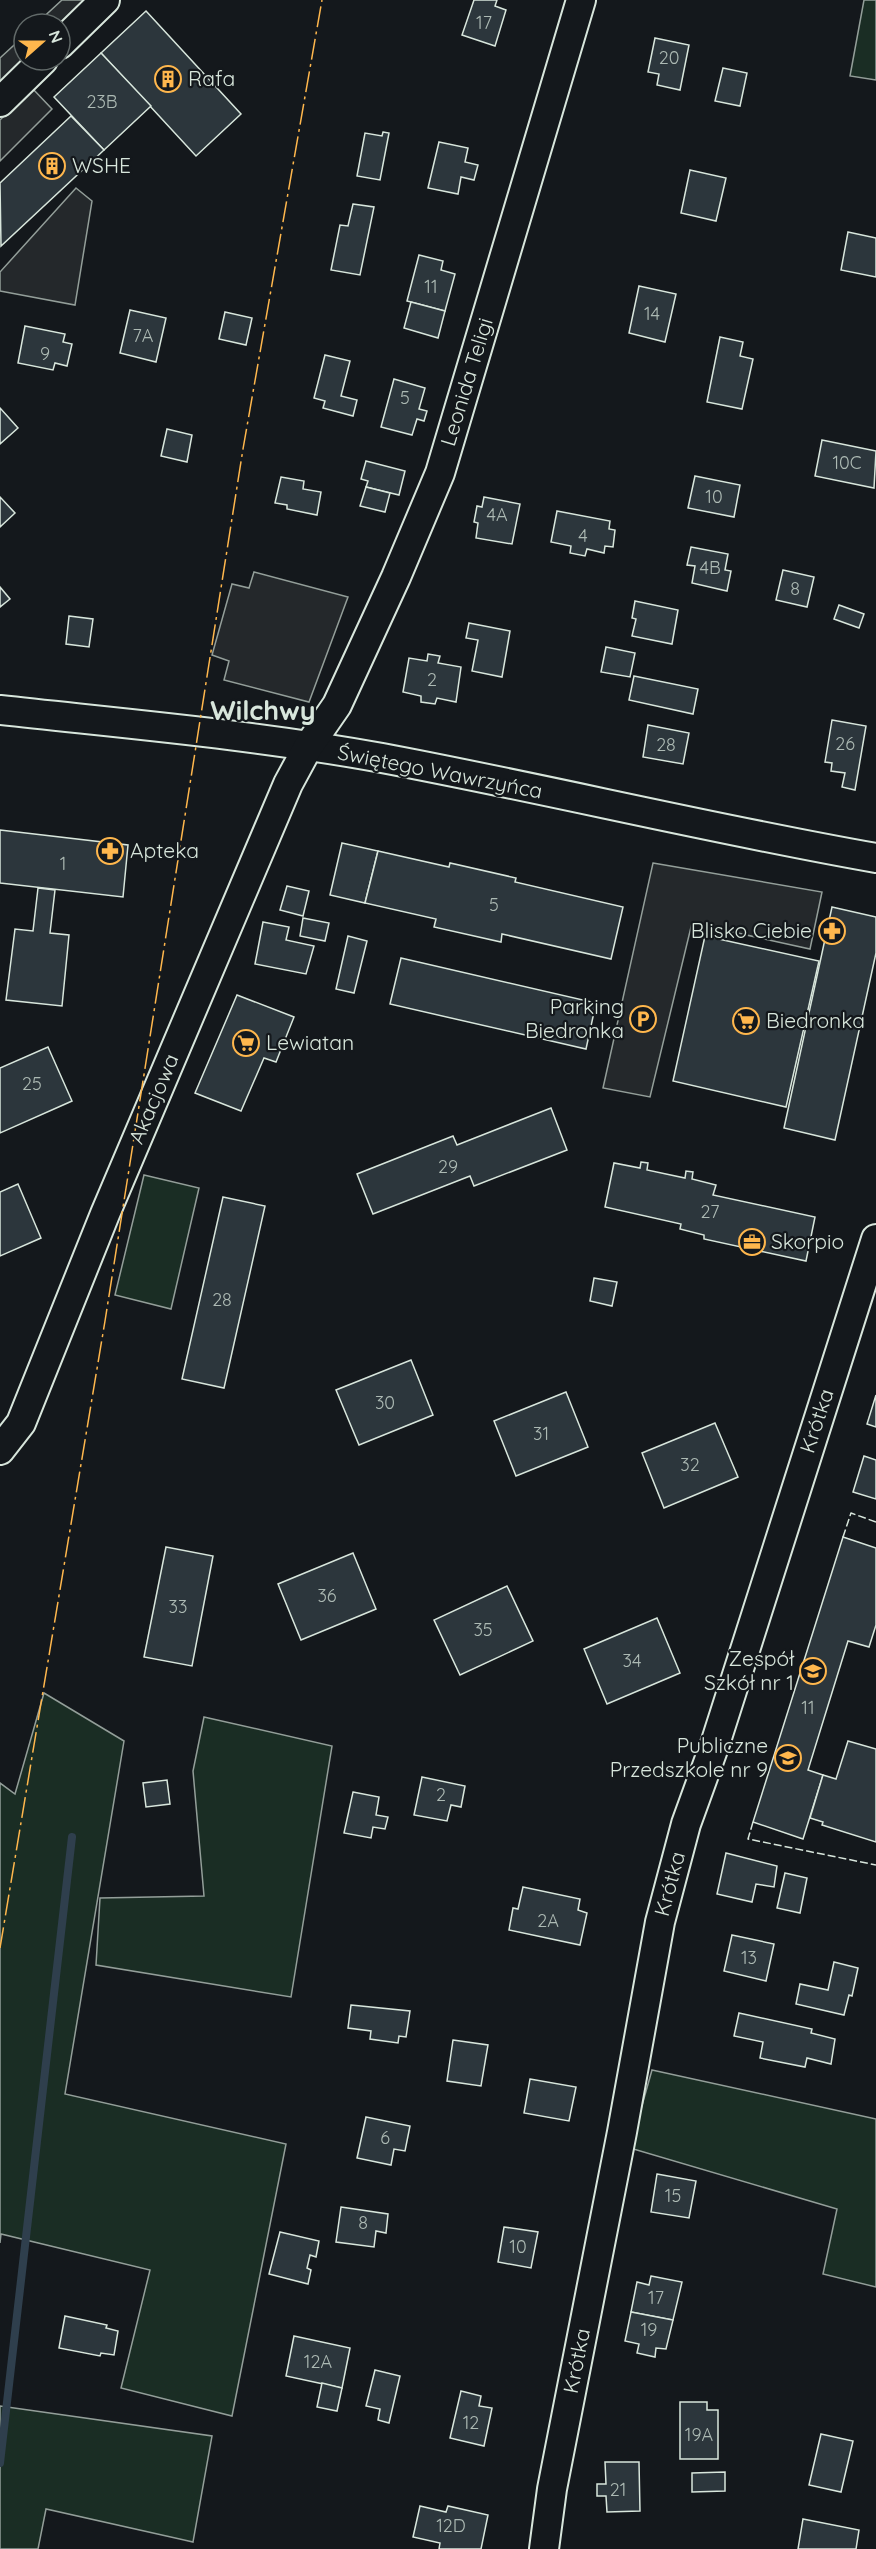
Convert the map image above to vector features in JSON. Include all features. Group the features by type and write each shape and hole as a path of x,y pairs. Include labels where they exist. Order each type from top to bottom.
{"street":[{"path":"72,32 105,0"},
{"name":"Leonida Teligi","path":"308,747 341,696 396,577 440,473 581,0"},
{"path":"0,102 31,72"},
{"name":"Świętego Wawrzyńca","path":"0,710 382,758 702,826 876,858"},
{"name":"Akacjowa","path":"0,1450 21,1423 105,1214 288,784 308,747"},
{"name":"Krótka","path":"544,2549 552,2489 622,2132 660,1922 686,1824 715,1744 876,1239"}],"green space":[{"path":"864,0 876,0 876,80 850,76"},
{"path":"144,1175 199,1188 171,1309 115,1295"},
{"path":"44,1693 124,1741 65,2094 286,2144 232,2416 121,2388 150,2270 1,2234 0,2243 0,1783 15,1794"},
{"path":"204,1717 332,1746 291,1997 96,1965 100,1898 204,1896 193,1771"},
{"path":"652,2070 876,2119 876,2287 823,2274 837,2209 630,2148"},
{"path":"0,2406 212,2436 193,2542 46,2509 38,2549 0,2549"}],"shaded area":[{"path":"62,0 89,0 72,16 72,12 49,12"},
{"path":"12,47 12,72 0,84 0,58"},
{"path":"32,88 52,109 0,161 0,120"},
{"path":"76,188 92,201 75,305 0,291 0,272"},
{"path":"254,572 348,597 309,702 224,680 229,661 212,655 232,584 249,588"},
{"name":"Parking Biedronka","path":"653,863 822,892 810,949 692,923 650,1097 603,1088"}],"building":[{"path":"474,0 497,0 495,6 506,10 495,46 462,35"},
{"name":"Rafa","path":"146,11 241,114 196,156 101,53"},
{"path":"655,38 689,45 680,90 657,85 659,74 648,72"},
{"path":"101,53 151,106 104,150 54,97"},
{"path":"723,68 747,73 740,106 715,101"},
{"name":"WSHE","path":"71,116 104,150 1,246 0,183"},
{"path":"383,132 389,133 380,180 357,176 365,133 382,136"},
{"path":"439,142 468,148 465,162 478,165 474,180 461,177 458,194 428,188"},
{"path":"690,170 726,178 716,221 681,213"},
{"path":"353,204 374,207 360,275 331,270 340,225 348,226"},
{"path":"848,232 876,238 876,277 841,270"},
{"path":"419,255 443,261 441,270 455,274 445,311 407,301"},
{"path":"639,286 676,294 665,342 629,333"},
{"path":"411,302 445,311 438,338 404,328"},
{"path":"130,310 166,318 156,362 120,353"},
{"path":"225,312 252,318 246,345 219,339"},
{"path":"25,326 65,334 63,342 72,344 67,366 55,363 53,370 18,363"},
{"path":"720,337 743,342 740,356 753,359 742,409 707,402"},
{"path":"325,355 350,361 341,396 357,400 353,416 323,408 325,401 314,398"},
{"path":"394,379 425,388 419,409 427,411 424,421 417,419 412,435 381,427"},
{"path":"0,408 18,428 0,444"},
{"path":"167,429 192,435 187,462 161,456"},
{"path":"822,440 876,451 874,488 815,476"},
{"path":"366,461 405,471 399,495 366,487 368,481 361,479"},
{"path":"695,476 740,485 734,517 688,508"},
{"path":"281,477 304,481 303,489 321,492 317,515 287,509 287,505 275,503"},
{"path":"366,487 390,493 385,512 360,506"},
{"path":"0,497 15,513 0,527"},
{"path":"484,497 520,504 512,544 476,538 478,523 474,522 477,506 482,507"},
{"path":"557,511 610,521 609,529 615,530 613,547 605,546 604,553 587,549 585,556 570,553 571,546 551,542"},
{"path":"691,547 728,554 725,570 731,571 727,591 692,583 695,566 687,565"},
{"path":"783,570 814,577 807,607 776,600"},
{"path":"0,587 10,599 0,607"},
{"path":"635,601 678,610 672,644 632,636 636,619 632,618"},
{"path":"839,605 864,614 859,628 834,619"},
{"path":"69,616 93,619 89,647 66,644"},
{"path":"469,623 510,631 502,677 472,671 478,640 466,638"},
{"path":"606,647 635,653 630,677 601,672"},
{"path":"428,654 440,656 438,663 461,667 456,702 437,698 435,704 421,702 421,696 403,692 409,658 427,661"},
{"path":"634,676 698,689 693,714 629,700"},
{"path":"832,720 866,726 855,790 842,787 845,773 831,771 832,763 825,762"},
{"path":"648,725 689,733 683,764 643,757"},
{"path":"0,830 128,845 123,897 0,883"},
{"path":"342,843 378,851 365,903 330,895"},
{"path":"378,851 449,867 450,863 516,878 515,882 623,907 611,959 502,934 501,942 434,927 436,919 365,903"},
{"path":"287,886 309,891 303,916 280,910"},
{"path":"38,888 55,890 50,933 69,935 62,1006 6,1000 15,929 33,931"},
{"path":"832,907 876,917 876,953 835,1140 784,1128"},
{"path":"303,918 329,923 325,941 300,936"},
{"path":"263,922 289,927 286,940 314,946 306,974 255,964"},
{"path":"348,936 367,941 354,993 336,989"},
{"name":"Biedronka","path":"705,936 819,961 786,1107 673,1081"},
{"path":"401,958 596,1003 586,1049 390,1004"},
{"path":"237,995 294,1017 276,1062 264,1058 241,1111 195,1093"},
{"path":"48,1047 72,1101 0,1133 0,1068"},
{"path":"551,1108 567,1150 474,1186 470,1176 373,1214 357,1174 453,1136 457,1145"},
{"path":"641,1162 648,1163 647,1170 685,1178 686,1171 693,1172 692,1179 716,1185 713,1195 815,1217 806,1261 704,1239 704,1235 680,1229 681,1224 605,1207 614,1163 640,1168"},
{"path":"18,1184 41,1238 0,1256 0,1192"},
{"path":"223,1197 265,1206 224,1388 182,1379"},
{"path":"594,1278 617,1282 612,1306 590,1301"},
{"path":"411,1360 433,1415 359,1445 336,1390"},
{"path":"566,1392 588,1447 516,1476 494,1421"},
{"path":"876,1395 876,1427 867,1424"},
{"path":"715,1423 738,1477 664,1508 642,1453"},
{"path":"864,1456 876,1460 876,1499 853,1492"},
{"path":"843,1537 876,1548 876,1625 869,1647 848,1641 808,1770 823,1775 803,1839 753,1822"},
{"path":"166,1547 213,1556 192,1666 144,1657"},
{"path":"353,1553 376,1609 301,1640 278,1584"},
{"path":"507,1586 533,1641 460,1675 434,1620"},
{"path":"657,1618 680,1673 607,1704 584,1649"},
{"path":"848,1741 876,1749 876,1842 822,1825 823,1822 810,1818 823,1775 836,1779"},
{"path":"422,1777 465,1786 461,1807 451,1805 447,1821 414,1815"},
{"path":"167,1780 170,1804 146,1807 143,1783"},
{"path":"353,1792 379,1797 376,1815 388,1817 385,1829 373,1827 371,1838 344,1833"},
{"path":"726,1853 777,1866 774,1887 756,1884 752,1902 717,1894"},
{"path":"785,1873 807,1878 800,1913 777,1908"},
{"path":"523,1887 580,1899 578,1910 587,1913 580,1945 509,1930 513,1908 518,1909"},
{"path":"732,1935 774,1944 766,1981 724,1971"},
{"path":"834,1962 858,1968 852,1996 849,1995 844,2015 796,2004 800,1984 828,1990"},
{"path":"351,2005 410,2011 406,2037 399,2036 398,2043 370,2039 371,2031 348,2028"},
{"path":"739,2013 812,2029 811,2033 835,2039 831,2064 807,2058 805,2067 760,2058 763,2042 734,2036"},
{"path":"453,2040 488,2045 481,2086 447,2081"},
{"path":"530,2079 576,2087 569,2121 524,2113"},
{"path":"366,2117 410,2126 405,2151 394,2149 391,2165 357,2158"},
{"path":"657,2174 696,2181 689,2218 651,2212"},
{"path":"341,2207 388,2214 386,2233 376,2231 374,2247 336,2242"},
{"path":"504,2227 538,2232 531,2268 498,2262"},
{"path":"280,2232 319,2241 316,2257 310,2255 307,2268 311,2270 308,2284 269,2274"},
{"path":"651,2276 682,2282 673,2320 631,2312 637,2282 649,2285"},
{"path":"631,2312 673,2320 666,2349 656,2348 655,2357 637,2353 639,2344 625,2341"},
{"path":"65,2316 107,2325 106,2328 118,2331 114,2355 101,2353 100,2356 59,2348"},
{"path":"294,2336 350,2348 342,2388 286,2376"},
{"path":"375,2370 400,2376 389,2423 378,2420 380,2409 366,2406"},
{"path":"322,2383 342,2388 337,2411 317,2407"},
{"path":"461,2391 481,2396 479,2406 492,2408 484,2446 450,2438"},
{"path":"680,2402 707,2402 707,2410 718,2410 718,2459 680,2459"},
{"path":"821,2434 853,2441 841,2492 809,2485"},
{"path":"605,2462 639,2462 640,2511 607,2512 606,2496 597,2496 597,2484 606,2484"},
{"path":"725,2472 725,2491 692,2492 692,2473"},
{"path":"420,2506 446,2512 448,2506 488,2515 481,2549 439,2549 440,2543 413,2537"},
{"path":"803,2519 859,2530 856,2549 798,2549"}],"waterway":[{"path":"0,2463 72,1837"}],"fence":[{"path":"843,1537 851,1513 876,1522"},
{"path":"753,1822 748,1839 876,1865"}],"power":[{"path":"0,1948 105,1321 243,449 322,0"}],"place":[{"name":"Rafa","path":"168,79"},
{"name":"WSHE","path":"52,166"},
{"name":"Apteka","path":"110,851"},
{"name":"Blisko Ciebie","path":"832,931"},
{"name":"Parking Biedronka","path":"643,1019"},
{"name":"Biedronka","path":"746,1021"},
{"name":"Lewiatan","path":"246,1043"},
{"name":"Skorpio","path":"752,1242"},
{"name":"Zespół Szkół nr 1","path":"813,1671"},
{"name":"Publiczne Przedszkole nr 9","path":"788,1758"}],"district":[{"name":"Wilchwy","path":"263,711"}]}
